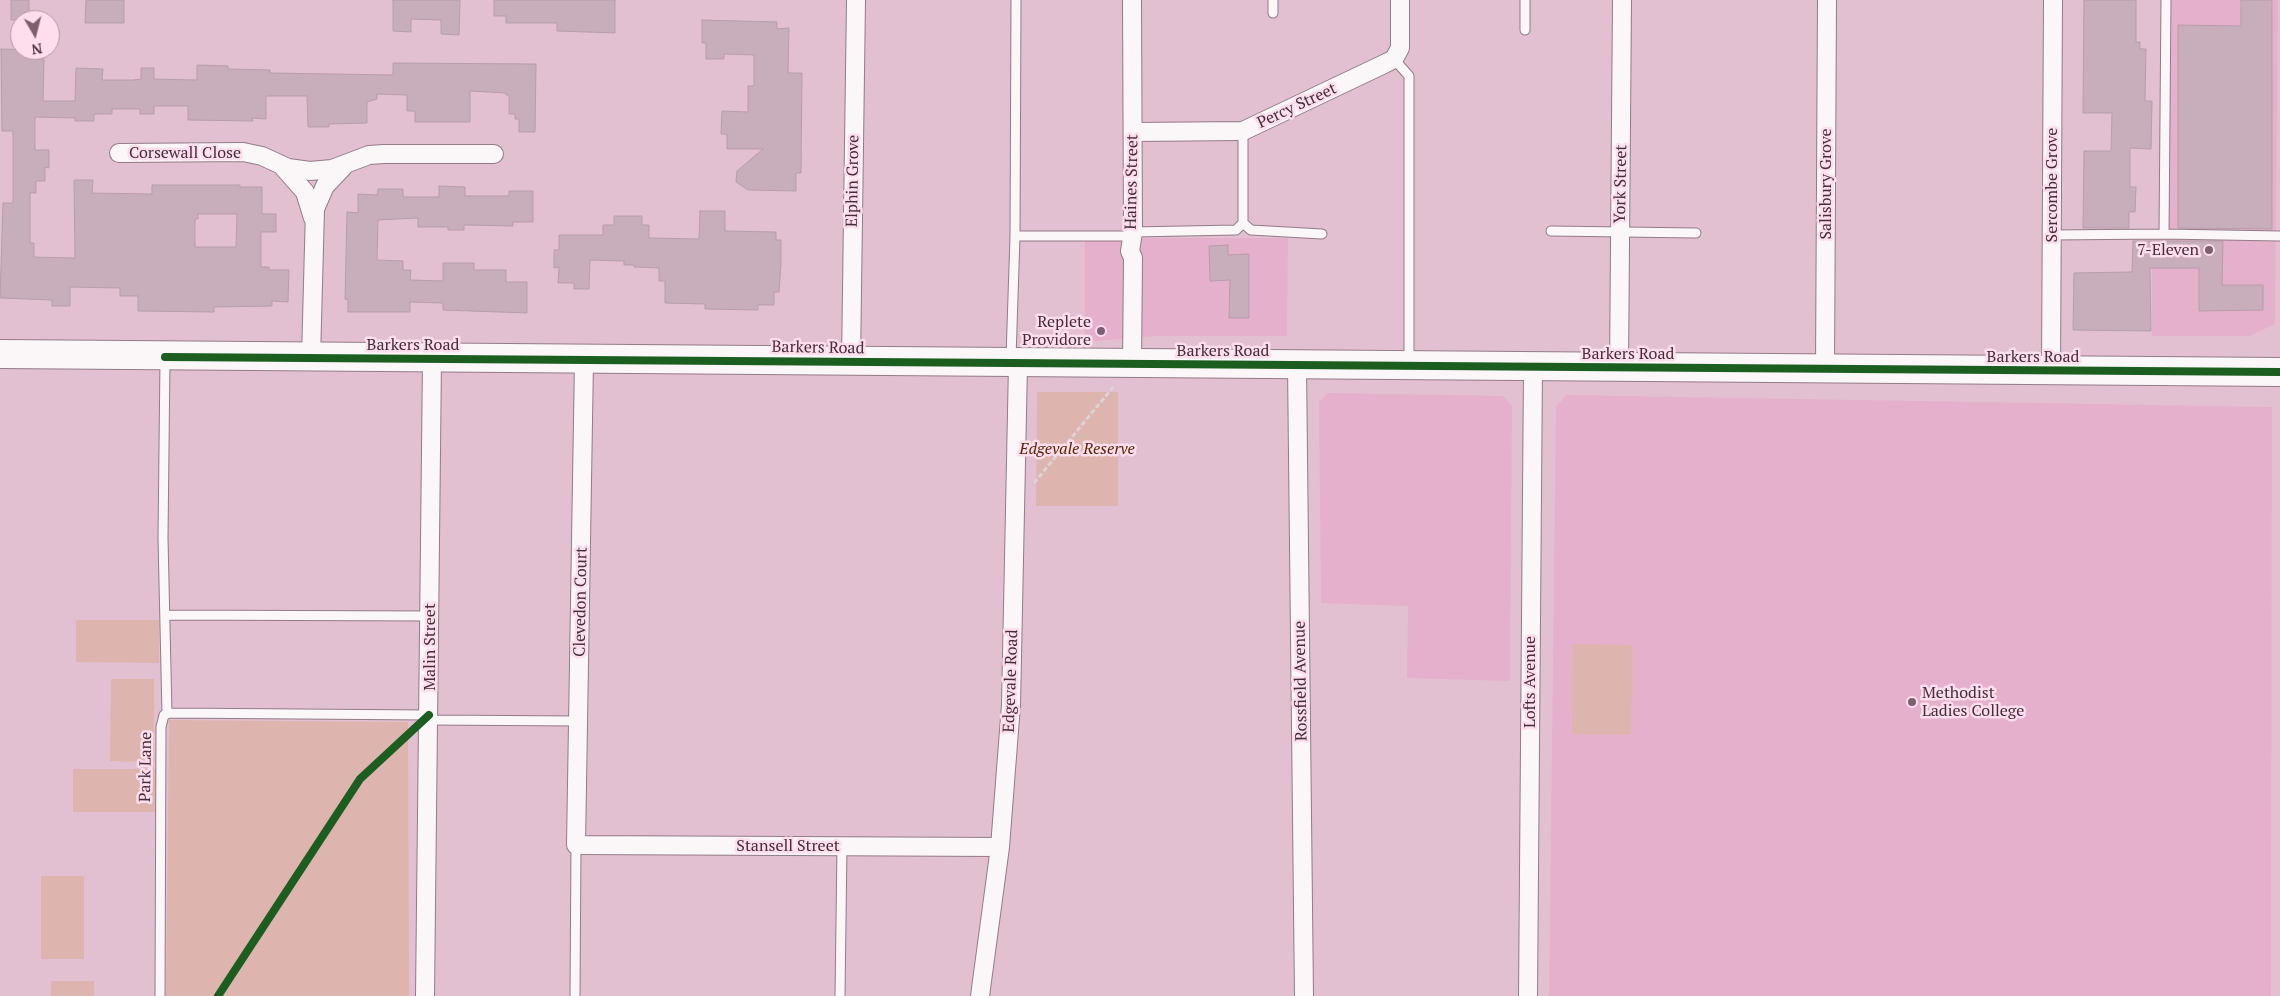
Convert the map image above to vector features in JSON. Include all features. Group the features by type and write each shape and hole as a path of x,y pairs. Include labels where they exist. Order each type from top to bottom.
{"main road":[{"name":"Barkers Road","path":"0,354 165,357 2280,372"}],"street":[{"name":"Elphin Grove","path":"851,362 856,0"},
{"name":"Haines Street","path":"1132,0 1134,132 1132,364"},
{"path":"1394,59 1400,48 1400,0"},
{"name":"York Street","path":"1619,368 1622,0"},
{"name":"Salisbury Grove","path":"1824,369 1827,0"},
{"name":"Sercombe Grove","path":"2050,370 2052,0"},
{"name":"Percy Street","path":"1134,132 1243,132 1394,59"},
{"name":"Corsewall Close","path":"119,153 243,152 262,156 292,174 305,192 311,206 313,218 311,358"},
{"name":"Corsewall Close","path":"278,164 294,169 315,171 332,169 369,155 494,154"},
{"name":"Corsewall Close","path":"313,218 316,204 325,186 337,172 351,162"},
{"name":"Malin Street","path":"425,996 430,717 432,359"},
{"name":"Clevedon Court","path":"576,845 584,360"},
{"name":"Edgevale Road","path":"980,996 1000,847 1011,706 1016,504 1014,363"},
{"name":"Rossfield Avenue","path":"1297,365 1304,996"},
{"name":"Lofts Avenue","path":"1528,996 1533,367"},
{"name":"Stansell Street","path":"576,845 1000,847"}],"lane":[{"path":"1014,363 1016,0"},
{"path":"1273,0 1273,13"},
{"path":"1525,0 1525,30"},
{"path":"2164,234 2166,0"},
{"path":"1394,59 1409,76 1409,366"},
{"path":"1015,236 1236,230 1243,223 1243,132"},
{"path":"1243,223 1251,230 1322,234"},
{"path":"1551,231 1696,233"},
{"path":"2051,235 2280,236"},
{"path":"165,357 167,714"},
{"path":"165,615 430,616"},
{"name":"Park Lane","path":"160,996 162,727 164,715 430,717 579,721"},
{"path":"575,996 576,845"},
{"path":"840,996 842,846"}],"path":[{"path":"1016,504 1132,364"}],"shaded area":[{"path":"2161,0 2278,0 2275,324 2250,336 2152,336 2152,268 2162,268"},
{"path":"1150,238 1288,238 1287,336 1157,336 1085,342 1085,241"},
{"path":"1328,393 1503,396 1512,406 1510,681 1407,678 1408,606 1321,603 1319,402"},
{"name":"Methodist Ladies College","path":"1566,395 2272,407 2271,996 1549,996 1556,407"}],"green space":[{"name":"Edgevale Reserve","path":"1037,392 1118,392 1118,506 1036,506"},
{"path":"76,620 159,620 159,663 76,662"},
{"path":"1573,644 1632,645 1631,735 1572,734"},
{"path":"111,679 154,679 154,762 110,761"},
{"path":"169,720 408,722 409,996 166,996"},
{"path":"73,769 156,769 156,812 73,812"},
{"path":"41,876 84,876 84,959 41,959"},
{"path":"51,981 94,981 94,996 51,996"}],"building":[{"path":"11,0 29,0 29,10 11,10"},
{"path":"86,0 124,0 124,23 85,23"},
{"path":"393,0 460,0 459,35 441,34 441,20 411,19 411,32 393,31"},
{"path":"494,0 615,0 615,33 557,31 557,23 506,23 506,16 494,16"},
{"path":"2084,0 2136,0 2136,42 2140,42 2140,49 2146,49 2145,101 2152,101 2151,149 2130,148 2130,187 2136,187 2135,212 2129,212 2129,228 2083,228 2084,151 2111,151 2112,113 2083,113"},
{"path":"2241,0 2272,0 2272,229 2178,228 2178,25 2241,26"},
{"path":"702,20 777,22 777,29 789,28 788,73 802,73 801,173 796,173 796,191 748,190 736,182 737,171 763,149 727,149 727,134 721,134 722,111 748,112 748,86 754,86 754,55 724,54 724,59 706,59 706,43 702,43"},
{"path":"1,49 10,49 10,60 44,60 43,101 75,101 76,68 103,69 102,80 141,79 141,68 154,68 154,79 197,80 197,65 228,66 228,69 270,70 270,73 393,75 393,63 536,64 535,132 519,132 519,119 515,119 515,114 509,114 509,95 506,95 506,93 470,91 470,122 415,122 415,111 407,111 407,95 377,94 377,99 367,102 367,123 329,124 329,127 308,127 307,96 266,96 266,119 252,118 253,121 188,120 188,106 154,106 154,114 140,114 140,109 112,109 112,114 94,114 94,121 75,121 75,118 35,117 35,150 49,150 49,168 45,167 45,181 36,181 36,193 30,193 30,243 34,243 34,257 75,258 74,180 93,180 92,193 152,194 152,185 240,185 240,187 262,187 262,214 276,214 276,232 261,232 261,267 269,267 269,270 289,270 288,302 272,301 272,306 214,307 214,312 138,311 138,296 120,296 120,288 70,287 70,306 52,306 52,300 0,298 3,203 13,203 13,131 2,131","holes":["198,214 237,214 236,247 195,247 195,219 198,219"]},
{"path":"439,186 465,187 465,196 509,196 509,191 533,191 533,222 513,222 513,226 464,225 464,230 448,230 448,227 418,227 418,218 378,220 377,260 403,261 403,270 411,270 410,280 443,281 443,263 474,263 474,270 506,270 506,282 527,282 527,313 443,310 443,303 410,302 410,312 348,312 348,300 345,299 347,212 358,213 358,194 377,195 378,189 403,189 403,197 439,197"},
{"path":"700,211 725,211 725,231 776,232 776,240 781,240 781,264 779,292 774,292 774,305 758,305 758,310 705,309 705,304 665,303 665,281 659,281 659,268 624,265 624,261 590,260 589,289 574,289 574,283 558,283 559,267 554,268 554,250 559,250 559,235 603,235 603,225 614,225 614,216 642,216 642,225 649,225 649,238 699,239"},
{"path":"2133,241 2223,241 2222,285 2263,285 2263,310 2199,311 2199,268 2150,268 2151,331 2073,330 2074,273 2132,272"},
{"path":"1228,245 1228,255 1249,254 1249,318 1229,318 1230,280 1210,281 1209,246"}],"cycle path":[{"path":"165,357 2280,372"},
{"path":"218,996 360,779 429,715"}],"place":[{"name":"7-Eleven","path":"2209,250"},
{"name":"Replete Providore","path":"1101,331"},
{"name":"Methodist Ladies College","path":"1912,702"}]}
